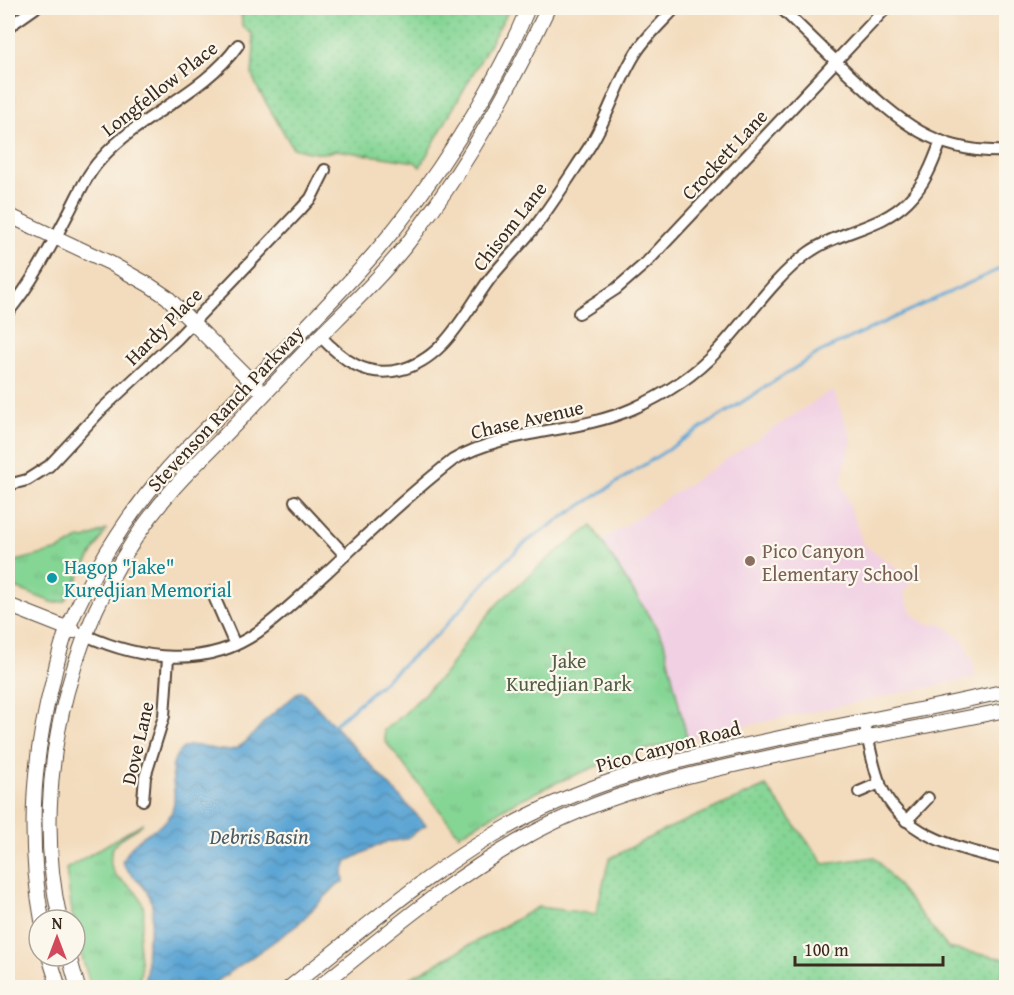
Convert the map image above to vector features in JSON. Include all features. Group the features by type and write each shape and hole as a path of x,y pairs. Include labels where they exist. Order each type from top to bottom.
{"main road":[{"name":"Stevenson Ranch Parkway","path":"40,908 34,868 32,827 35,767 47,703 68,628 109,549 134,511 179,456 339,292 402,217 454,144 482,98 528,8"},
{"name":"Stevenson Ranch Parkway","path":"58,908 51,842 52,780 60,722 85,635 120,563 165,497 369,287 406,244 452,181 494,115 549,8"},
{"path":"8,215 132,274 167,297 264,393"},
{"path":"8,605 85,635"},
{"name":"Pico Canyon Road","path":"289,987 447,864 509,826 600,784 709,753 1006,691"},
{"name":"Pico Canyon Road","path":"318,987 470,870 563,818 632,791 705,771 867,736 1006,710"},
{"path":"53,968 59,987"},
{"path":"72,968 78,987"}],"street":[{"path":"8,27 35,8"},
{"name":"Chisom Lane","path":"320,336 348,362 373,371 401,370 426,359 439,349 496,271 534,228 597,135 634,55 654,29 675,8"},
{"path":"781,8 886,109 915,130 940,141 975,150 1006,151"},
{"name":"Crockett Lane","path":"579,313 610,294 647,262 886,8"},
{"name":"Longfellow Place","path":"8,312 30,282 90,174 110,148 210,75 232,55 238,45"},
{"name":"Chase Avenue","path":"85,635 136,654 168,658 201,655 235,645 258,632 440,470 467,452 499,440 611,417 651,399 690,375 718,350 796,262 823,243 874,225 900,208 927,176 940,141"},
{"name":"Hardy Place","path":"8,485 27,480 49,466 102,409 148,369 301,209 318,186 325,170"},
{"path":"295,501 345,555"},
{"path":"212,592 235,645"},
{"name":"Dove Lane","path":"143,800 145,777 164,716 168,658"},
{"path":"864,721 880,783 891,803 906,820 930,837 1006,860"},
{"path":"859,792 880,783"},
{"path":"906,820 928,798"}],"shaded area":[{"name":"Pico Canyon Elementary School","path":"829,392 834,392 852,441 841,481 863,544 912,579 905,593 913,615 926,624 944,625 965,643 974,666 974,678 687,738 663,638 601,544 603,540"}],"green space":[{"path":"241,8 510,8 420,167 415,162 336,150 320,153 293,148 252,75 254,47 252,34 242,26"},
{"name":"Jake Kuredjian Park","path":"592,526 663,638 687,738 632,754 623,761 612,760 558,782 515,802 459,835 385,741 384,730 403,715 447,671 467,640 499,602 550,557"},
{"path":"106,530 65,601 54,603 8,585 8,563 59,550 81,538 85,539"},
{"path":"766,786 824,864 875,857 948,948 1006,959 998,987 394,987 538,907 596,914 609,859 660,832"},
{"path":"143,823 120,840 111,854 112,870 136,892 144,908 139,939 141,970 134,987 91,987 85,968 87,908 71,908 66,869"}],"water":[{"name":"Debris Basin","path":"299,692 303,692 426,825 405,839 383,843 347,861 343,872 344,882 338,884 296,926 209,987 141,987 146,971 147,946 152,920 151,901 146,890 122,862 135,843 170,816 174,803 172,771 176,757 186,747 199,746 228,750 239,747"}],"waterway":[{"path":"333,726 438,634 501,565 526,542 820,352 1006,266"}],"place":[{"name":"Pico Canyon Elementary School","path":"750,561"},
{"name":"Hagop \"Jake\" Kuredjian Memorial","path":"52,578"}]}
